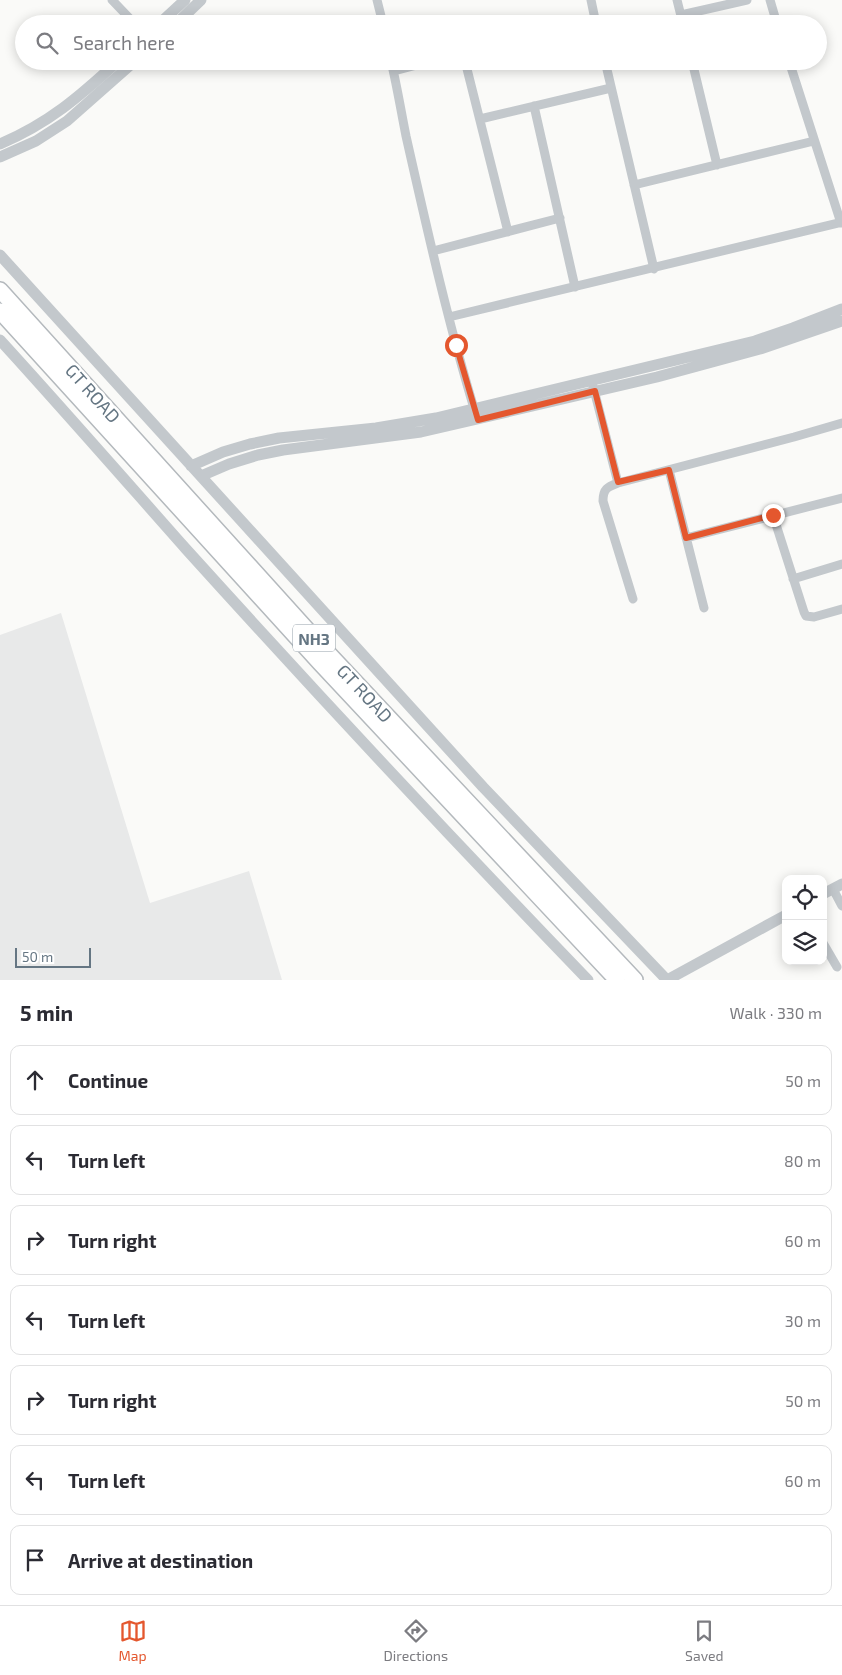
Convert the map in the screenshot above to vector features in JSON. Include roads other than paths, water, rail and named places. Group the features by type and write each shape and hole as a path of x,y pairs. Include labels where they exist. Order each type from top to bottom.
{"highway":[{"name":"GT ROAD","path":"0,290 328,654 635,980"},
{"name":"GT ROAD","path":"0,311 320,663 617,980"}],"street":[{"path":"112,0 126,15"},
{"path":"169,15 185,0"},
{"path":"185,15 201,0"},
{"path":"381,15 378,1 388,0"},
{"path":"591,0 594,15"},
{"path":"677,0 681,15"},
{"path":"698,15 747,0"},
{"path":"770,0 774,15"},
{"path":"0,144 27,132 58,113 108,70"},
{"path":"0,157 36,141 68,121 125,70"},
{"path":"398,70 394,71 406,136 464,378 476,414"},
{"path":"467,70 508,232"},
{"path":"607,70 654,269"},
{"path":"694,70 717,165"},
{"path":"449,317 654,269 842,222 792,70"},
{"path":"480,119 612,88"},
{"path":"534,106 575,287"},
{"path":"634,185 814,141"},
{"path":"433,250 560,218"},
{"path":"0,255 483,787 667,980 782,917"},
{"path":"201,476 230,464 275,452 421,432 476,414 593,385 755,341 842,309"},
{"path":"593,385 657,377 760,349 842,320"},
{"path":"0,340 285,657 480,868 588,980"},
{"path":"593,385 618,482"},
{"path":"191,466 223,452 279,438 476,414"},
{"path":"633,599 604,501 603,493 606,488 618,482 842,423"},
{"path":"669,470 704,608"},
{"path":"686,538 842,498"},
{"path":"773,515 806,616 814,617 842,609"},
{"path":"793,579 842,564"},
{"path":"833,889 842,906"},
{"path":"827,950 837,967"}]}
